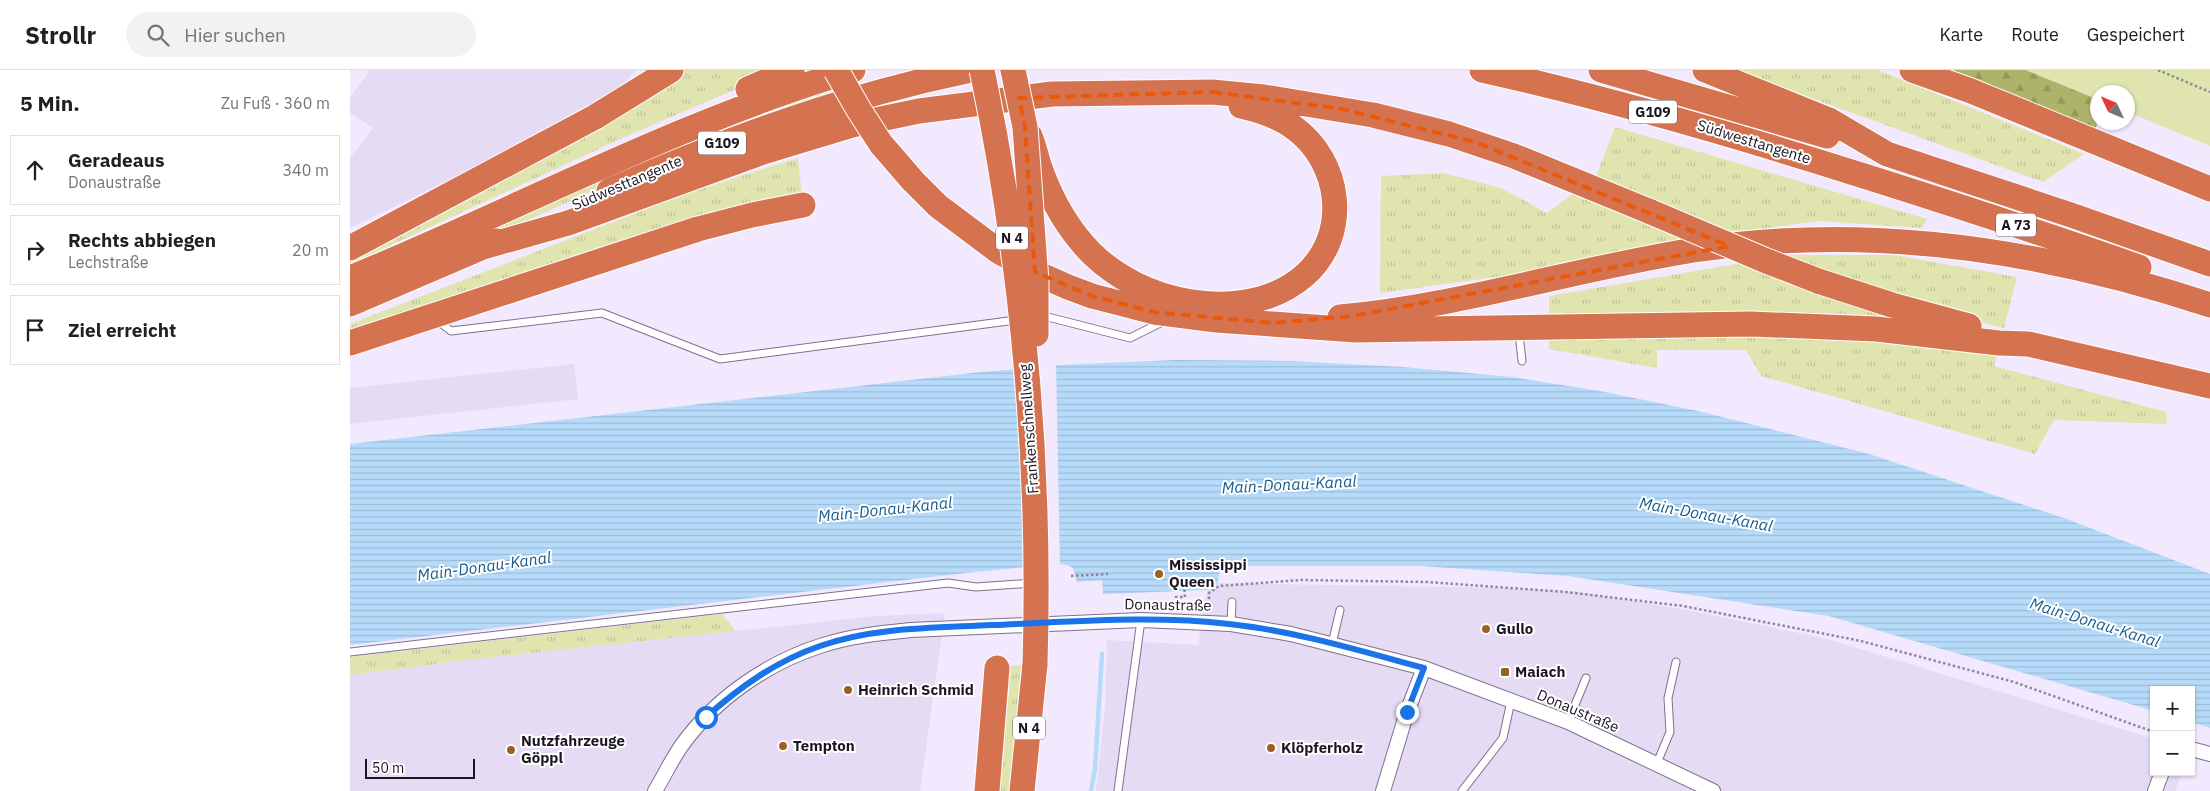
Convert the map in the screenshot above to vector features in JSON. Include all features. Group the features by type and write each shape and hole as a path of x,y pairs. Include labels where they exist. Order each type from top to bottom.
{"highway":[{"path":"350,248 594,117 671,70"},
{"path":"606,164 682,118 792,70"},
{"path":"836,70 881,144 938,206 978,237 1019,264 1068,287 1135,308 1216,320 1356,330 1784,325 1884,330 1999,343 2028,344"},
{"name":"Südwesttangente","path":"350,278 606,164 753,103 853,70"},
{"name":"Südwesttangente","path":"350,304 625,184 761,128 876,91 971,70"},
{"name":"Frankenschnellweg","path":"982,70 1010,222 1029,408 1035,541 1035,664 1022,791"},
{"path":"1013,70 1025,127 1036,281 1037,328 1029,408"},
{"name":"Südwesttangente","path":"1482,70 1596,97 1821,162"},
{"name":"Südwesttangente","path":"1601,70 1887,154"},
{"path":"1705,70 1829,120 1887,154"},
{"path":"1919,71 2210,189"},
{"path":"1025,127 1035,147 1051,195 1078,239 1112,271 1138,286 1165,296 1194,303 1225,305 1251,301 1273,294 1298,280 1314,265 1328,244 1335,214 1334,196 1327,167 1313,145 1292,126 1266,113 1177,92"},
{"path":"483,247 568,224 763,152 862,123 919,111 1052,94 1212,92 1264,97 1400,121 1449,134 1514,156 1772,264 1818,281 1892,305 2001,333 2028,344 2210,386"},
{"name":"A 73","path":"1887,154 2071,215 2210,264"},
{"name":"A 73","path":"1821,162 2066,242 2210,292"},
{"path":"350,343 698,229 760,213 803,205"},
{"path":"1272,323 1352,316 1440,302 1693,251 1774,241 1814,239 1930,245 2028,257 2127,279 2210,306"},
{"name":"N 4","path":"987,791 997,668"}],"street":[{"name":"Donaustraße","path":"655,791 682,745 706,717 755,678 794,656 821,645 878,633 1046,619 1209,622 1291,634 1332,644 1424,668 1568,722 1713,791"},
{"path":"1383,791 1407,712 1424,668"},
{"path":"2195,750 2210,754"},
{"path":"2155,791 2161,776"}],"lane":[{"path":"434,317 451,331 602,313 720,359 1044,316 1130,338 1176,315"},
{"path":"1519,327 1522,362"},
{"path":"350,652 948,583 976,587 1045,582"},
{"path":"1230,624 1232,602"},
{"path":"1332,644 1340,610"},
{"path":"1118,791 1141,620"},
{"path":"1657,764 1670,732 1668,698 1676,662"},
{"path":"1568,722 1586,678"},
{"path":"1462,791 1503,738 1511,701"}],"path":[{"path":"2158,70 2210,92"},
{"path":"1071,576 1108,574"},
{"path":"1209,622 1209,593 1219,586 1301,580 1427,582 1576,593 1683,606 1861,641 2014,682 2151,731"},
{"path":"1176,597 1185,597 1184,583"}],"highlighted area":[{"path":"1212,92 1342,109 1475,142 1729,246 1352,316 1273,323 1154,312 1092,296 1035,272 1025,127 1019,98"}],"shaded area":[{"path":"370,70 636,70 606,104 350,228 350,158 373,128 350,113 350,98"},
{"path":"574,364 578,399 350,424 350,388"},
{"path":"1218,583 1506,588 1578,592 1687,610 1828,639 2150,738 2150,776 2181,776 2175,791 1096,791 1105,708 1107,640 1198,645 1207,590"},
{"path":"945,613 920,791 350,791 350,675 484,658 875,616"}],"green space":[{"path":"682,70 780,70 618,140 350,264 350,254"},
{"path":"1734,70 1878,70 2084,154 2043,182"},
{"path":"1951,70 2026,70 2090,96 2090,127"},
{"path":"2026,70 2210,70 2210,146 2135,115 2135,85 2090,85 2090,96"},
{"path":"825,89 829,98 652,165 442,258 350,296 350,287 594,179"},
{"path":"1615,127 1927,219 1922,228 1820,221 1727,233 1595,179"},
{"path":"798,158 802,196 350,338 350,324 693,191"},
{"path":"1444,173 1501,188 1547,213 1578,190 1686,240 1496,277 1380,293 1381,176"},
{"path":"1779,255 1894,255 2017,277 2004,328 1886,298"},
{"path":"1742,263 1881,309 1880,322 1549,319 1549,296"},
{"path":"1748,331 1998,351 1994,366 2166,412 2167,424 2054,420 2035,454 1761,376 1746,350 1657,350 1657,368 1549,349 1549,337"},
{"path":"722,614 736,631 484,658 350,675 350,657"},
{"path":"1021,665 1010,791 1000,791 1011,666"}],"water":[{"name":"Main-Donau-Kanal","path":"1176,360 1292,361 1403,367 1512,377 1600,391 1698,411 1869,454 2064,518 2210,574 2210,728 2195,723 2195,686 2150,686 2150,710 1829,616 1568,576 1421,566 1220,566 1218,583 1207,590 1103,594 1102,580 1077,582 1073,568 1060,564 974,572 350,645 350,444 972,373 1059,365"}],"pier":[{"path":"1056,363 1060,567 1024,570 1025,544 1017,367"}],"waterway":[{"path":"1091,791 1095,769 1102,654"}],"place":[{"name":"Mississippi Queen","path":"1159,574"},
{"name":"Gullo","path":"1486,629"},
{"name":"Maiach","path":"1505,672"},
{"name":"Heinrich Schmid","path":"848,690"},
{"name":"Tempton","path":"783,746"},
{"name":"Klöpferholz","path":"1271,748"},
{"name":"Nutzfahrzeuge Göppl","path":"511,750"}],"route":[{"path":"706,717 755,678 794,656 821,645 878,633 940,628 1141,620 1209,622 1291,634 1424,668 1407,712"}]}
